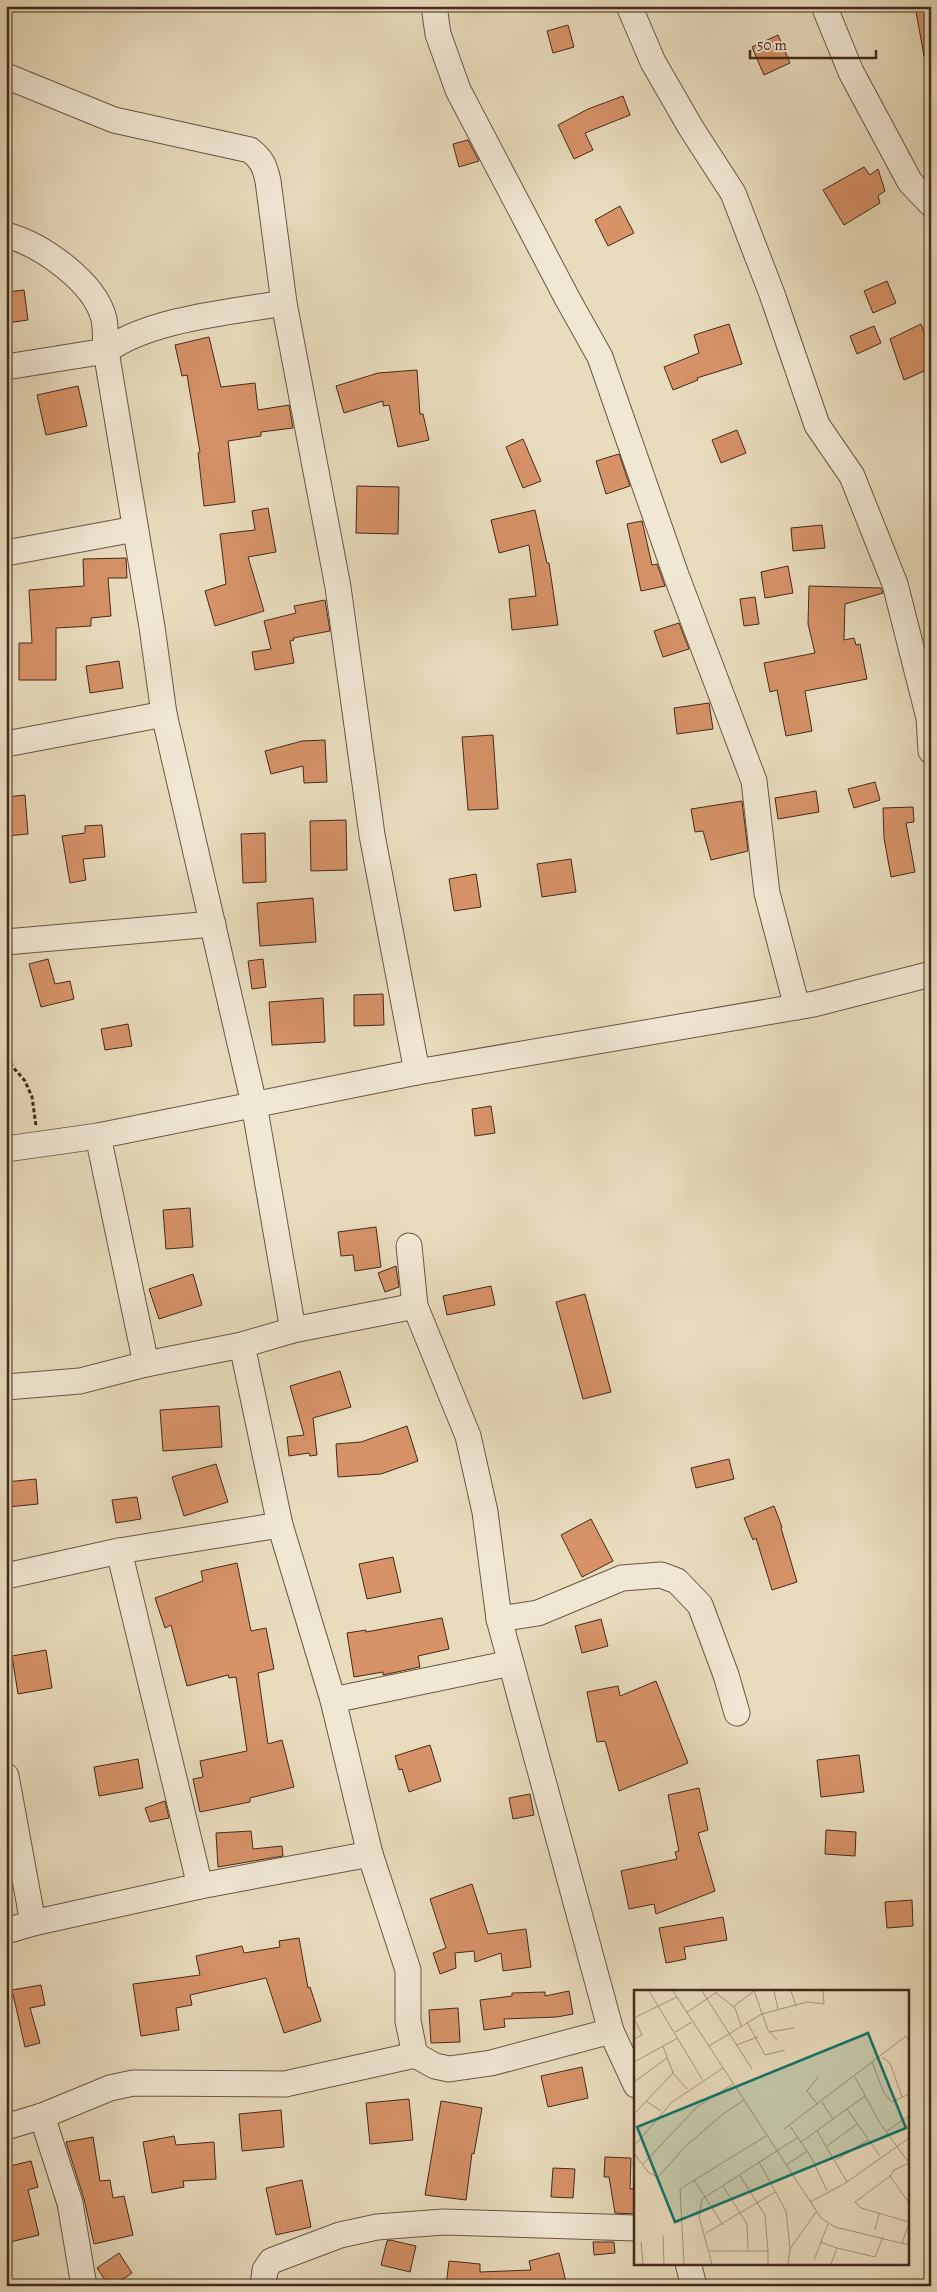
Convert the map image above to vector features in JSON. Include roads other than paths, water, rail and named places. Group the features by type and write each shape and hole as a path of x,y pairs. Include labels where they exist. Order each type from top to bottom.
{"street":[{"path":"434,6 438,34 458,90 600,357 676,575 754,781 766,894 796,1007"},
{"path":"629,6 653,62 733,194 772,294 817,426 852,476 895,584 929,718 931,752"},
{"path":"824,6 855,80 910,182 931,204"},
{"path":"6,76 114,120 250,150 259,157 264,165 268,181 284,302 338,587 372,835 418,1072"},
{"path":"6,235 51,256 78,278 97,303 104,319 106,350 164,714 254,1104 293,1330"},
{"path":"6,367 106,350 118,342 153,329 284,302"},
{"path":"6,553 135,529"},
{"path":"6,744 164,714"},
{"path":"6,942 213,924"},
{"path":"6,1149 98,1136 418,1072 796,1007 931,974"},
{"path":"98,1136 146,1364"},
{"path":"408,1246 415,1306 468,1436 485,1512 499,1619 611,2031 634,2081"},
{"path":"6,1387 80,1381 146,1364 242,1345 293,1330 415,1306"},
{"path":"242,1345 280,1525 333,1700 370,1854 408,1970 408,2021 415,2055"},
{"path":"6,1576 119,1551 280,1525"},
{"path":"119,1551 200,1886"},
{"path":"499,1619 538,1613 622,1578 661,1575 677,1581 700,1605 726,1675 737,1713"},
{"path":"333,1700 511,1663"},
{"path":"6,1776 33,1923"},
{"path":"6,1931 33,1923 200,1886 370,1854"},
{"path":"6,2127 42,2116 110,2088 133,2083 285,2084 415,2055 435,2066 449,2069 491,2062 611,2031"},
{"path":"42,2116 70,2203 84,2286"},
{"path":"263,2286 265,2270 271,2261 340,2235 377,2227 444,2222 634,2228"},
{"path":"688,2264 694,2286"}]}
